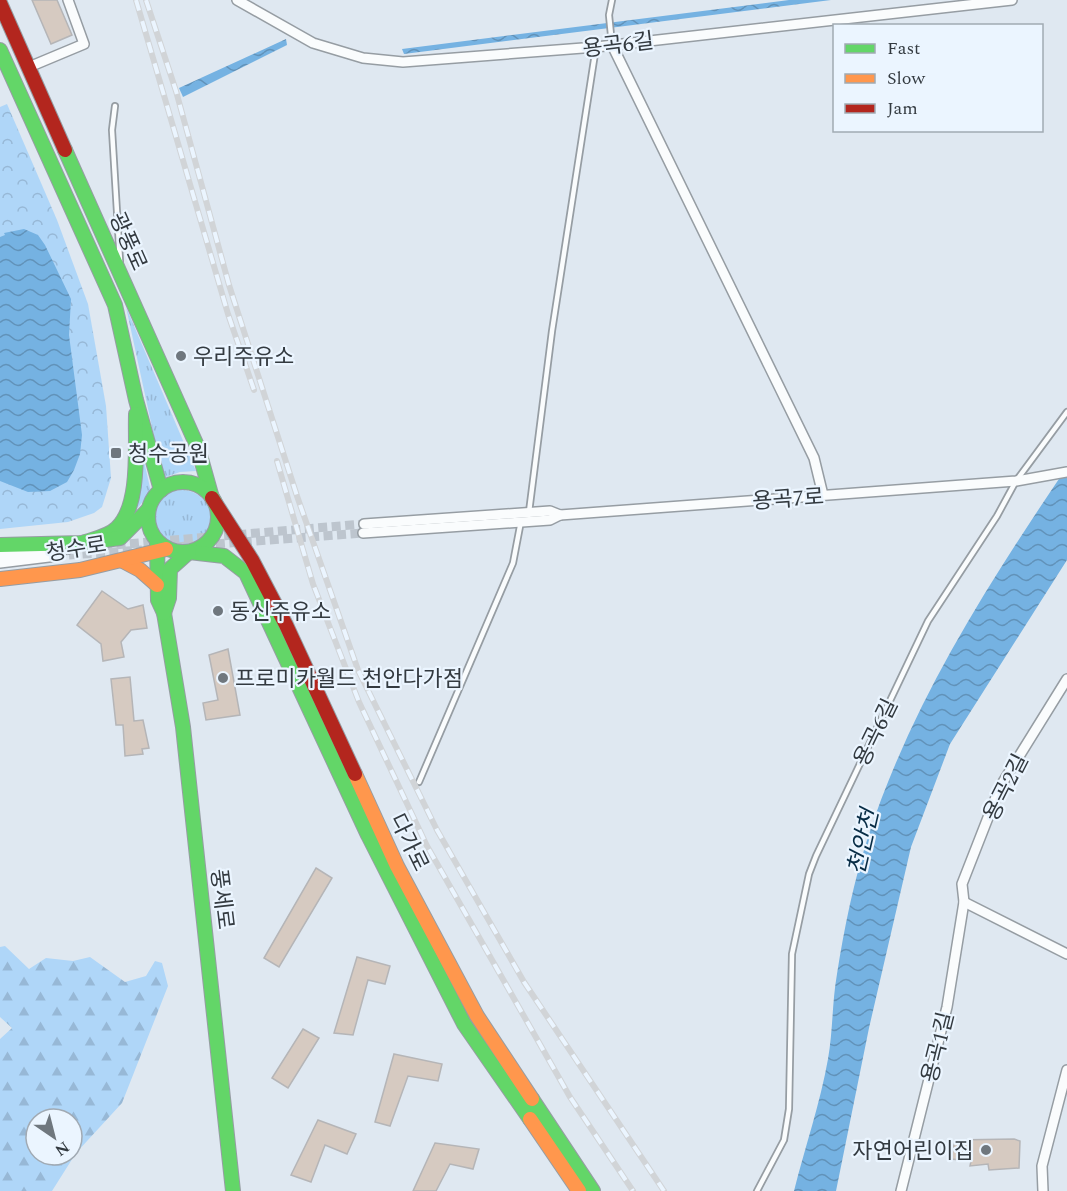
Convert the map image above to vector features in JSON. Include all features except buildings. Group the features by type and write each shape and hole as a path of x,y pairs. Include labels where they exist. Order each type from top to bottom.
{"street":[{"path":"28,67 84,44 68,0"},
{"name":"용곡6길","path":"237,0 313,43 363,58 403,62 596,47 612,41 1012,0"},
{"name":"광풍로","path":"0,3 198,448 212,499"},
{"path":"612,41 814,458 822,495"},
{"name":"광풍로","path":"0,50 115,305 136,400 161,490"},
{"path":"74,549 110,534 118,527 131,507 136,400"},
{"path":"198,448 252,560"},
{"name":"용곡7로","path":"560,515 550,511 529,512 364,529 550,519 560,515 1016,481 1067,472"},
{"path":"0,555 74,549 120,538 148,510 161,490 171,484 194,484 212,499 217,509 215,532 208,541 189,552 160,548 151,533 148,510"},
{"name":"다가로","path":"212,499 252,560 286,625 397,866 477,1016 593,1191"},
{"name":"청수로","path":"0,545 74,549"},
{"path":"0,563 91,546 94,558 80,570"},
{"name":"청수로","path":"0,579 80,570 123,561 160,548"},
{"name":"풍세로","path":"160,548 158,600 164,613 183,727 233,1191"},
{"name":"다가로","path":"189,552 224,556 246,573 368,835 464,1024 579,1191"},
{"name":"풍세로","path":"164,613 169,598 170,569 189,552"},
{"path":"123,561 140,570 157,585"},
{"name":"용곡2길","path":"964,902 962,884 1000,788 1067,679"},
{"path":"964,902 1067,954"},
{"name":"용곡1길","path":"901,1191 947,1007 964,902"},
{"path":"1043,1191 1042,1166 1067,1070"}],"lane":[{"path":"612,0 609,15 612,41"},
{"path":"529,512 552,331 596,47"},
{"path":"115,106 112,130 121,273"},
{"name":"용곡6길","path":"757,1191 784,1140 789,1109 792,954 809,874 928,621 997,516 1016,481 1067,412"},
{"path":"419,782 513,563 521,521"}],"green space":[{"path":"7,104 57,220 88,304 106,406 111,478 102,507 94,513 68,522 0,529 0,107"},
{"path":"126,307 196,471 180,472 163,478"},
{"path":"139,439 151,492 135,511"},
{"path":"176,490 188,490 198,494 207,503 211,525 203,540 188,548 176,548 166,544 157,535 153,525 153,513 157,503 166,494"},
{"path":"5,946 29,969 46,958 73,961 90,957 125,982 146,976 155,961 162,963 168,986 122,1103 84,1144 84,1107 24,1107 24,1167 67,1167 52,1191 0,1191 0,1039 12,1028 0,1017 0,947"}],"water":[{"path":"789,0 831,0 404,54 402,49"},
{"path":"286,39 287,45 183,97 179,88"},
{"path":"24,229 38,235 45,245 71,299 69,335 82,435 80,454 67,482 50,491 28,492 0,481 0,237 5,235 4,233"},
{"path":"1067,467 1067,560 950,744 911,847 869,1028 836,1191 794,1191 825,1076 831,1038 835,985 850,905 863,853 886,787 929,691 954,645 1009,555"}],"tunnel":[{"path":"103,546 364,524"},
{"path":"162,548 363,533"},
{"path":"69,555 142,550"}],"railway":[{"path":"136,0 228,314 254,390"},
{"path":"146,0 176,91 229,285 297,496 358,670 437,830 524,982 664,1191"},
{"path":"277,461 313,584 359,702 427,846 570,1097 633,1191"}],"traffic: fast":[{"path":"0,50 115,305 136,400 161,490"},
{"path":"65,150 198,448 212,498"},
{"path":"82,543 109,534 125,518 130,505 135,474 136,414"},
{"path":"183,482 196,485 208,492 215,504 218,517 215,530 208,542 196,549 183,552 170,549 158,542 151,530 148,517 151,504 158,492 170,485 183,482"},
{"path":"0,545 82,543 120,538 148,510"},
{"path":"157,542 158,600 164,613 183,727 233,1191"},
{"path":"189,552 224,556 246,573 368,835 464,1024 530,1119"},
{"path":"164,613 169,598 170,569 189,552"},
{"path":"532,1099 593,1191"}],"traffic: slow":[{"path":"0,579 80,570 166,549"},
{"path":"123,561 140,570 157,585"},
{"path":"355,774 397,866 477,1016 532,1099"},
{"path":"530,1119 579,1191"}],"traffic: jam":[{"path":"0,3 65,150"},
{"path":"212,498 252,560 286,625 355,774"}],"place":[{"name":"우리주유소","path":"181,356"},
{"name":"청수공원","path":"116,453"},
{"name":"동신주유소","path":"218,611"},
{"name":"프로미카월드 천안다가점","path":"223,678"},
{"name":"자연어린이집","path":"986,1150"}],"water label":[{"name":"천안천","path":"863,842"}]}
